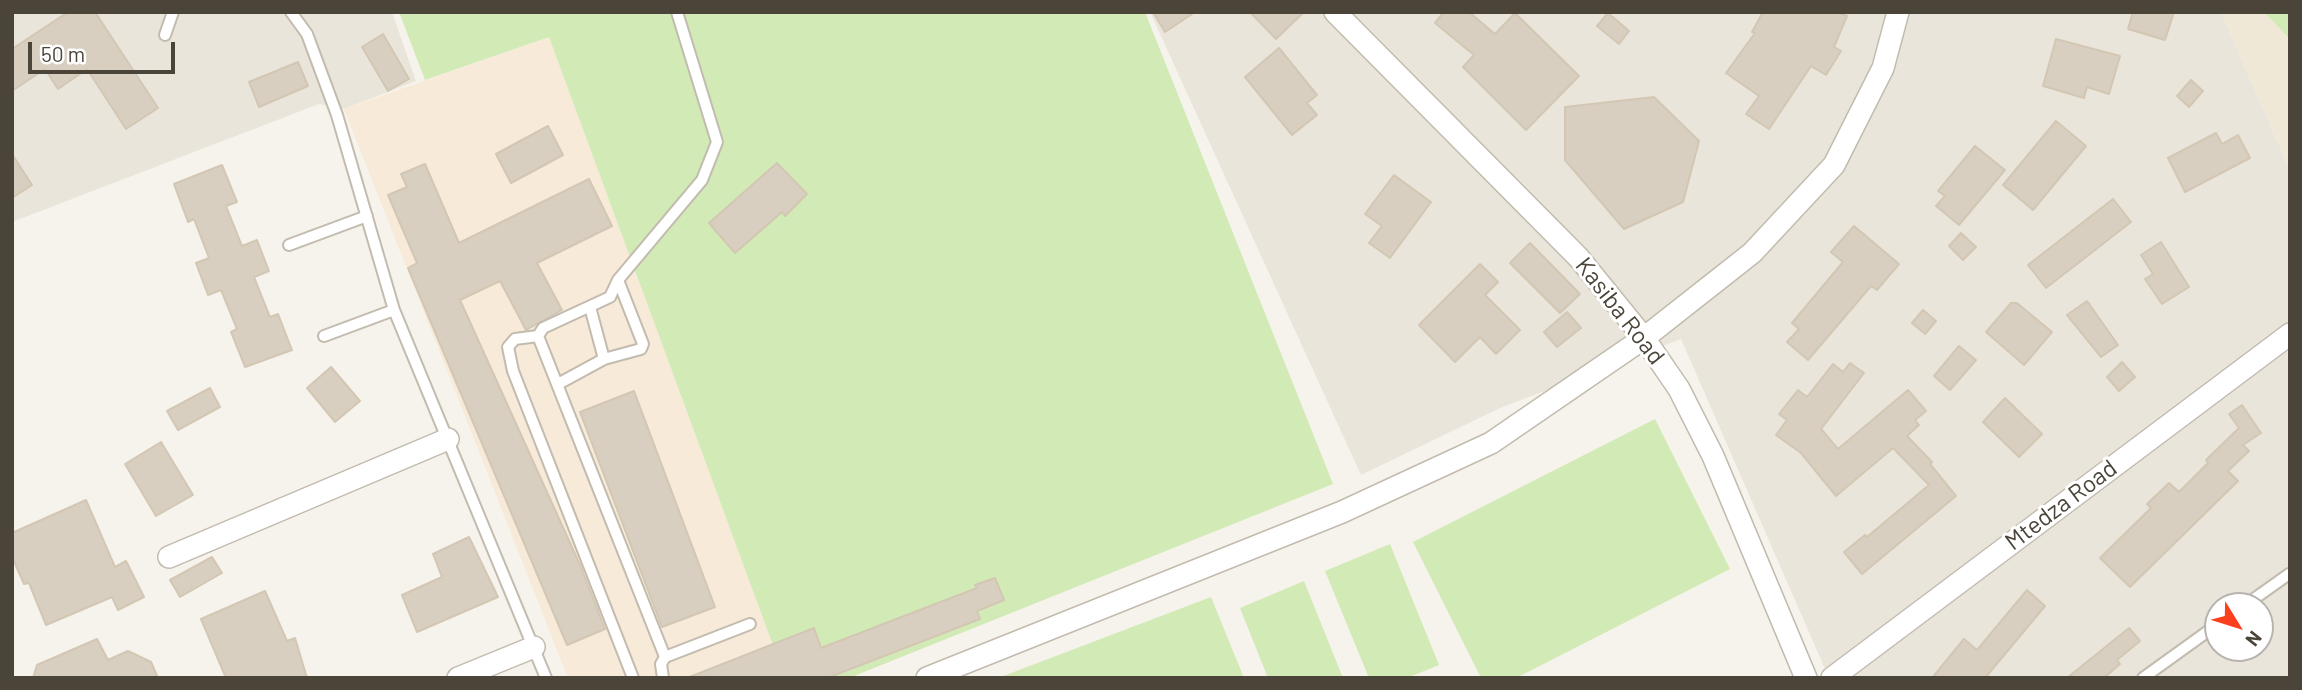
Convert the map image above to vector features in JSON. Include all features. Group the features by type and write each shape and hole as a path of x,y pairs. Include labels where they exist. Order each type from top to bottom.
{"street":[{"name":"Kasiba Road","path":"1335,12 1579,258 1644,338 1679,389 1713,456 1806,678"},
{"path":"927,678 1342,512 1491,443 1644,338 1752,253 1834,165 1882,68 1898,12"},
{"name":"Mtedza Road","path":"1832,678 2290,334"},
{"path":"169,557 448,439"},
{"path":"458,678 534,647"}],"lane":[{"path":"165,35 173,12"},
{"path":"292,12 307,34 337,115 394,310 546,678"},
{"path":"538,336 543,328 610,297 618,280 702,180 717,142 677,12"},
{"path":"289,246 367,216"},
{"path":"558,384 604,359 641,348 643,344 618,280"},
{"path":"590,307 604,359"},
{"path":"324,336 394,310"},
{"path":"538,336 665,657"},
{"path":"538,336 515,339 508,347 508,356 633,678"},
{"path":"2264,592 2289,574"},
{"path":"663,678 661,664 665,657 750,624"},
{"path":"2143,678 2204,634"}],"shaded area":[{"path":"12,12 392,12 416,81 344,109 319,104 12,222"},
{"path":"1150,12 2221,12 2290,170 2290,678 1829,678 1681,339 1500,408 1361,475"},
{"path":"2221,12 2290,12 2290,170"},
{"path":"549,37 785,678 568,678 344,109"}],"green space":[{"path":"399,12 1145,12 1333,484 849,678 785,678 549,37 425,80"},
{"path":"2264,12 2290,12 2290,39"},
{"path":"1655,419 1730,569 1516,678 1481,678 1413,542"},
{"path":"1390,544 1439,665 1407,678 1369,678 1325,571"},
{"path":"1304,581 1343,678 1268,678 1240,608"},
{"path":"1211,597 1244,678 998,678"}],"building":[{"path":"68,12 95,12 158,108 126,129 87,69 58,89 45,69 12,91 12,49"},
{"path":"1153,12 1195,12 1165,32"},
{"path":"1250,12 1304,12 1276,39"},
{"path":"1444,12 1469,12 1495,34 1515,13 1579,76 1526,130 1463,67 1474,55 1435,23"},
{"path":"1763,12 1838,12 1847,16 1834,47 1841,51 1826,75 1811,66 1769,129 1746,114 1759,96 1726,73 1755,33 1752,32"},
{"path":"2133,12 2174,12 2165,40 2128,29"},
{"path":"1608,13 1629,31 1619,44 1597,26"},
{"path":"383,34 409,79 388,91 362,47"},
{"path":"2056,39 2120,56 2109,94 2087,87 2084,98 2043,86"},
{"path":"1279,48 1317,95 1307,103 1317,115 1292,135 1245,77"},
{"path":"298,62 308,86 259,107 249,82"},
{"path":"2191,80 2203,91 2189,107 2177,96"},
{"path":"1654,97 1699,141 1683,202 1624,229 1565,160 1565,107"},
{"path":"2056,121 2086,146 2033,210 2003,185"},
{"path":"548,126 563,155 511,183 496,154"},
{"path":"2216,133 2222,144 2238,135 2250,158 2185,192 2168,158"},
{"path":"1975,146 2005,170 1959,225 1936,206 1945,196 1938,191"},
{"path":"12,154 32,185 12,198"},
{"path":"777,163 807,194 785,216 782,212 735,253 709,223"},
{"path":"425,164 459,243 589,179 612,226 537,263 562,310 526,330 500,281 460,300 580,565 605,629 567,645 408,268 417,263 388,195 407,187 401,174"},
{"path":"222,165 237,202 226,206 242,246 257,240 269,271 254,277 270,317 278,314 292,350 245,367 231,332 237,329 221,290 208,295 196,263 209,258 194,219 188,222 174,184"},
{"path":"1394,175 1431,202 1390,258 1369,243 1382,226 1365,214"},
{"path":"2113,199 2131,222 2046,288 2028,265"},
{"path":"1854,226 1899,264 1877,290 1871,286 1808,360 1787,342 1799,329 1792,323 1843,262 1831,252"},
{"path":"1961,233 1976,247 1963,260 1949,246"},
{"path":"2161,242 2189,287 2162,304 2145,279 2153,274 2141,255"},
{"path":"1530,243 1580,294 1560,313 1510,263"},
{"path":"1480,264 1498,282 1485,295 1520,330 1496,354 1480,337 1455,362 1419,325"},
{"path":"2087,301 2118,345 2101,357 2067,315"},
{"path":"2011,303 2017,303 2052,332 2024,365 1986,332"},
{"path":"1923,310 1936,321 1925,334 1912,323"},
{"path":"1567,312 1581,328 1557,347 1544,332"},
{"path":"1959,346 1976,360 1950,390 1934,376"},
{"path":"2122,362 2135,377 2119,391 2107,377"},
{"path":"1850,363 1864,373 1821,429 1838,449 1908,390 1926,411 1915,420 1919,425 1907,436 1932,462 1930,464 1956,496 1862,574 1844,552 1865,535 1867,537 1929,485 1893,448 1836,496 1801,453 1776,435 1787,420 1779,414 1798,390 1807,397 1833,364 1843,372"},
{"path":"331,367 360,401 335,422 307,388"},
{"path":"210,388 220,407 178,430 167,411"},
{"path":"634,391 715,607 662,627 580,412"},
{"path":"2005,398 2042,434 2019,457 1983,422"},
{"path":"2242,405 2261,433 2243,445 2249,451 2228,471 2238,481 2130,587 2100,558 2151,508 2147,504 2169,483 2179,492 2208,463 2206,460 2239,428 2229,414"},
{"path":"161,442 193,495 156,516 125,464"},
{"path":"86,500 115,567 126,561 144,597 118,610 112,597 46,625 29,583 24,584 12,557 12,533"},
{"path":"469,537 498,597 417,632 402,595 442,577 433,554"},
{"path":"212,557 222,573 180,597 170,580"},
{"path":"995,578 1004,600 977,611 980,619 827,678 687,678 814,628 821,648 977,588 975,585"},
{"path":"2027,590 2045,606 1985,678 1932,678 1964,639 1977,650"},
{"path":"265,591 287,641 295,638 307,678 226,678 201,619"},
{"path":"2129,628 2140,641 2117,660 2120,664 2104,678 2067,678"},
{"path":"97,639 108,660 128,651 151,662 158,678 33,678 37,665"}]}
